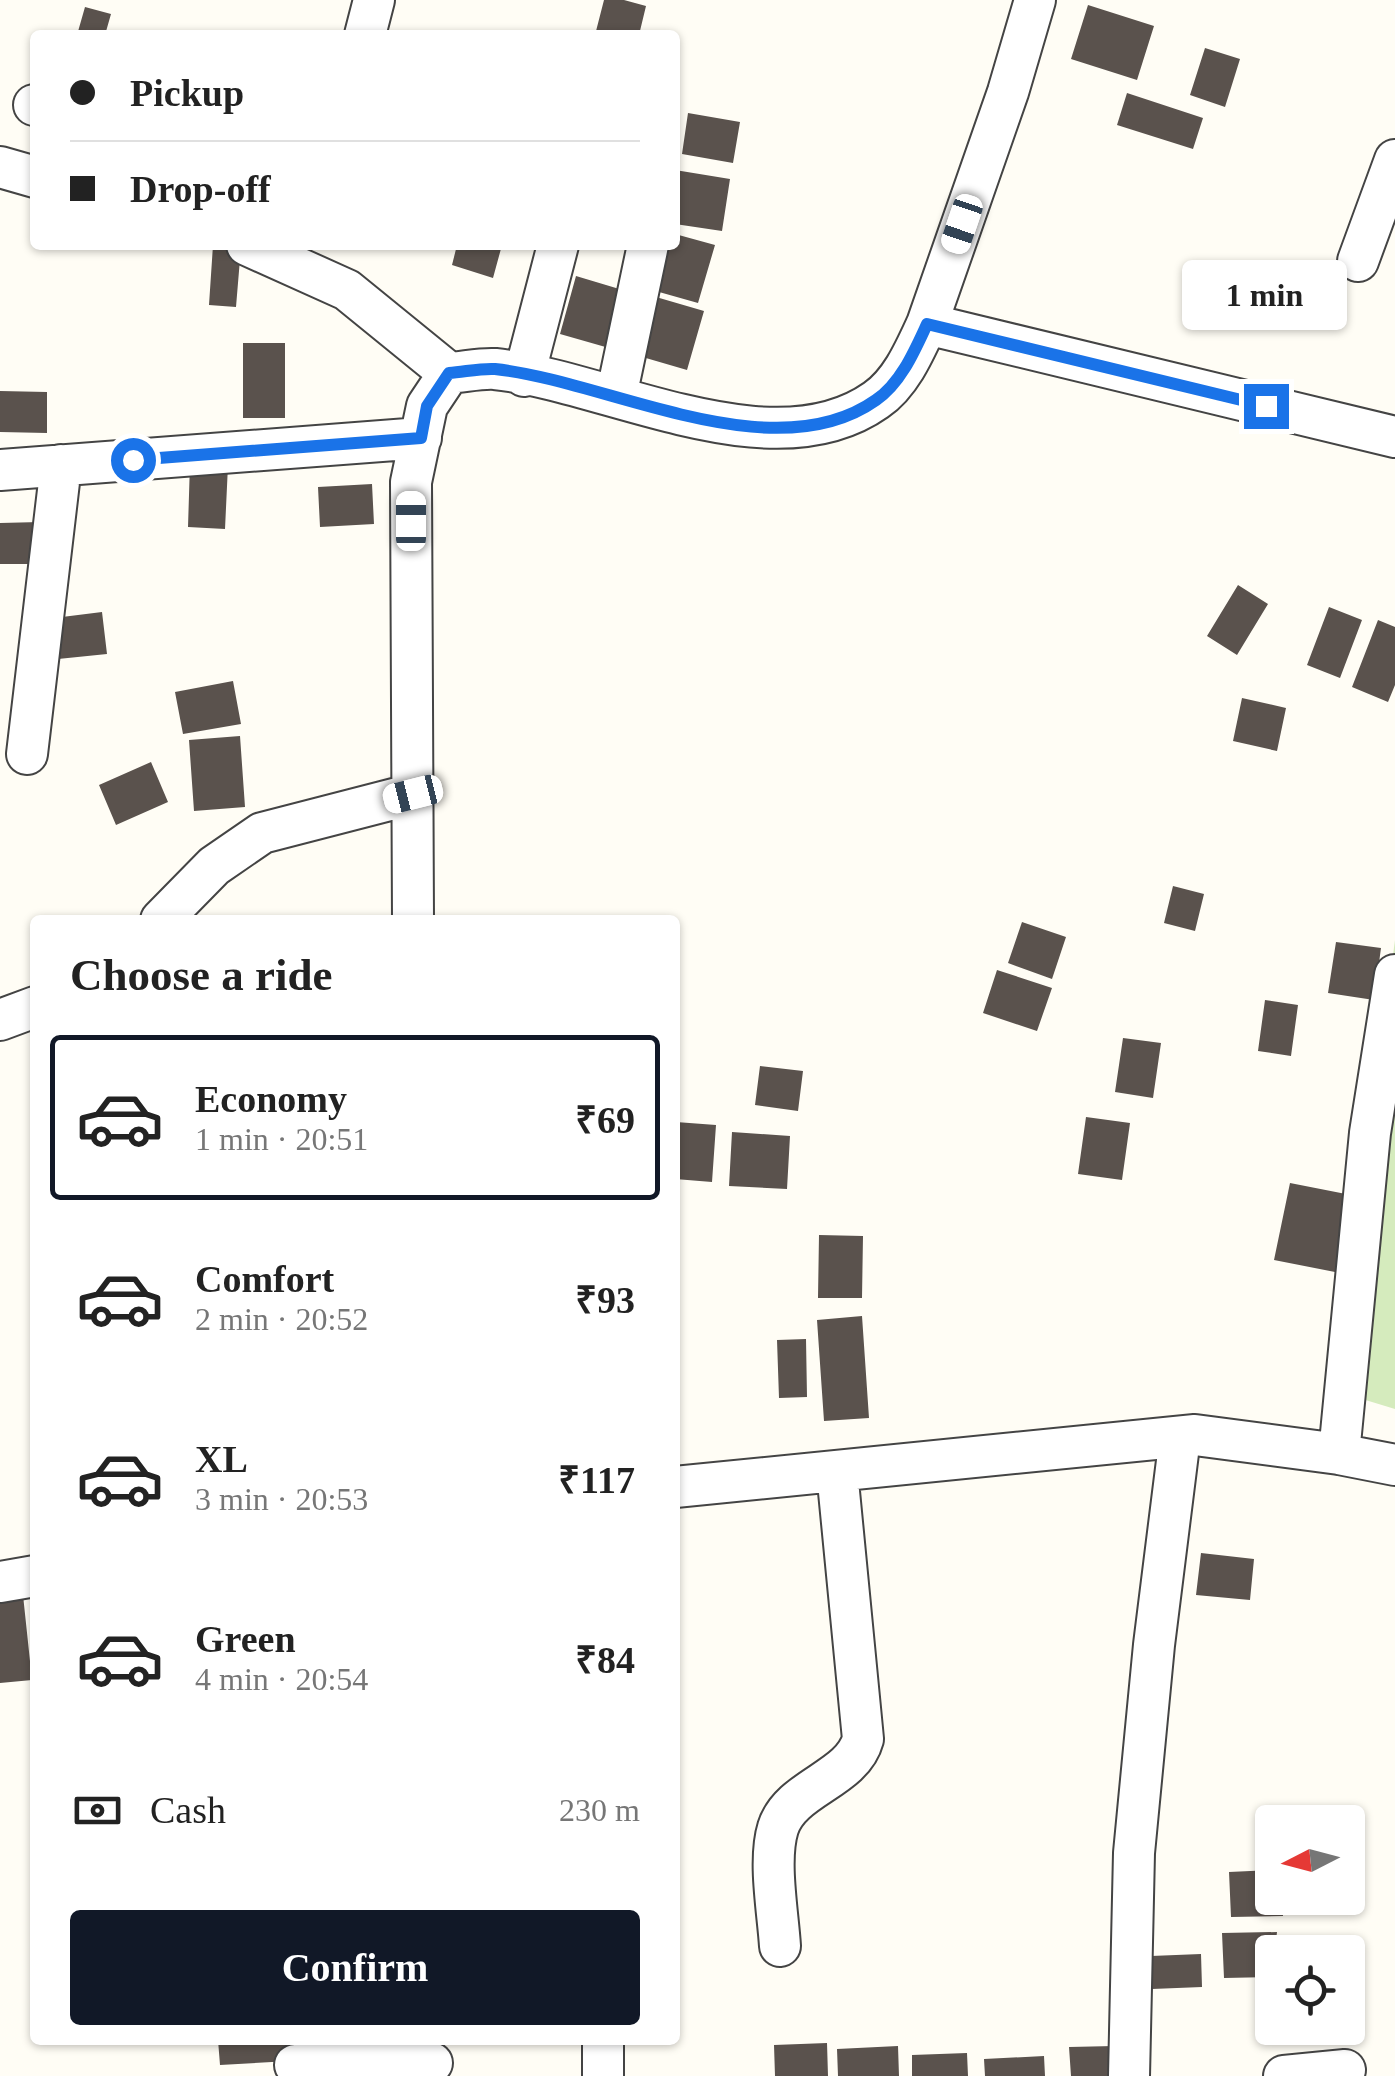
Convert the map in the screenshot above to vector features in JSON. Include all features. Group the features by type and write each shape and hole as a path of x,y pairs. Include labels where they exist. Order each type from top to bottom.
{"street":[{"path":"366,30 374,0"},
{"path":"271,250 310,258 449,373 493,369 736,425 795,429 833,422 878,399 912,358 1008,92 1035,0"},
{"path":"1358,262 1395,160"},
{"path":"0,167 30,175"},
{"path":"524,376 557,250"},
{"path":"616,397 647,250"},
{"path":"927,324 1395,438"},
{"path":"413,915 410,482 427,406 449,373"},
{"path":"0,470 421,438"},
{"path":"28,754 61,465"},
{"path":"165,915 214,866 262,833 413,794"},
{"path":"1339,1454 1370,1132 1395,975"},
{"path":"0,1020 30,1009"},
{"path":"680,1487 1195,1435 1395,1465"},
{"path":"1129,2076 1134,1853 1180,1436"},
{"path":"780,1946 774,1848 778,1825 792,1805 856,1756 863,1739 836,1471"},
{"path":"0,1582 30,1577"},
{"path":"603,2045 603,2076"},
{"path":"295,2060 432,2062"},
{"path":"1284,2076 1345,2070"}],"green space":[{"path":"1395,940 1395,1409 1349,1395 1359,1214"}],"building":[{"path":"604,0 646,6 640,30 596,30"},
{"path":"1088,5 1154,26 1137,80 1071,59"},
{"path":"85,7 111,14 106,30 78,30"},
{"path":"1205,48 1240,59 1225,107 1190,95"},
{"path":"1127,93 1203,118 1193,149 1117,125"},
{"path":"688,113 740,122 733,163 682,154"},
{"path":"680,171 730,179 722,231 680,225"},
{"path":"680,235 715,245 698,303 652,290 664,250 680,250"},
{"path":"213,250 241,250 236,307 209,305"},
{"path":"456,250 501,250 493,278 452,265"},
{"path":"576,276 626,291 609,348 560,334"},
{"path":"656,297 704,311 687,370 639,356"},
{"path":"243,343 285,343 285,418 243,418"},
{"path":"0,391 47,392 47,433 0,432"},
{"path":"190,463 228,465 225,529 188,527"},
{"path":"372,484 374,524 320,527 318,487"},
{"path":"40,522 41,564 0,564 0,523"},
{"path":"1238,585 1268,604 1237,655 1207,636"},
{"path":"1329,607 1362,620 1340,678 1307,665"},
{"path":"102,612 107,654 58,659 54,618"},
{"path":"1378,620 1395,627 1395,685 1388,702 1352,687"},
{"path":"233,681 241,724 183,734 175,692"},
{"path":"1242,698 1286,708 1277,751 1233,741"},
{"path":"240,736 245,807 194,811 189,740"},
{"path":"151,762 168,802 116,825 99,785"},
{"path":"1173,886 1204,894 1195,931 1164,923"},
{"path":"1022,922 1066,937 1052,979 1008,963"},
{"path":"1336,942 1381,948 1374,1000 1328,993"},
{"path":"997,970 1052,988 1037,1031 983,1013"},
{"path":"1265,1000 1298,1005 1291,1056 1258,1051"},
{"path":"1123,1038 1161,1043 1153,1098 1115,1092"},
{"path":"760,1066 803,1071 798,1111 755,1105"},
{"path":"1086,1117 1130,1123 1122,1180 1078,1174"},
{"path":"680,1122 716,1125 712,1182 680,1179"},
{"path":"732,1132 790,1136 787,1189 729,1186"},
{"path":"1290,1183 1351,1195 1335,1272 1274,1260"},
{"path":"819,1235 863,1236 862,1298 818,1298"},
{"path":"862,1316 869,1418 824,1421 817,1320"},
{"path":"806,1339 807,1397 779,1398 777,1340"},
{"path":"1201,1553 1254,1559 1250,1600 1196,1595"},
{"path":"23,1595 30,1680 0,1683 0,1597"},
{"path":"1255,1871 1255,1915 1283,1916 1231,1917 1229,1872"},
{"path":"1277,1932 1255,1935 1255,1977 1224,1978 1222,1933"},
{"path":"1201,1954 1202,1987 1152,1989 1151,1956"},
{"path":"827,2043 828,2076 775,2076 774,2045"},
{"path":"218,2045 289,2045 290,2061 220,2065"},
{"path":"898,2046 899,2076 838,2076 837,2049"},
{"path":"1114,2046 1115,2076 1071,2076 1069,2047"},
{"path":"967,2053 968,2076 912,2076 912,2055"},
{"path":"1044,2056 1045,2076 985,2076 984,2059"}],"route":[{"path":"133,460 421,438 427,406 449,373 493,369 736,425 795,429 833,422 878,399 912,358 927,324 1266,406"}]}
